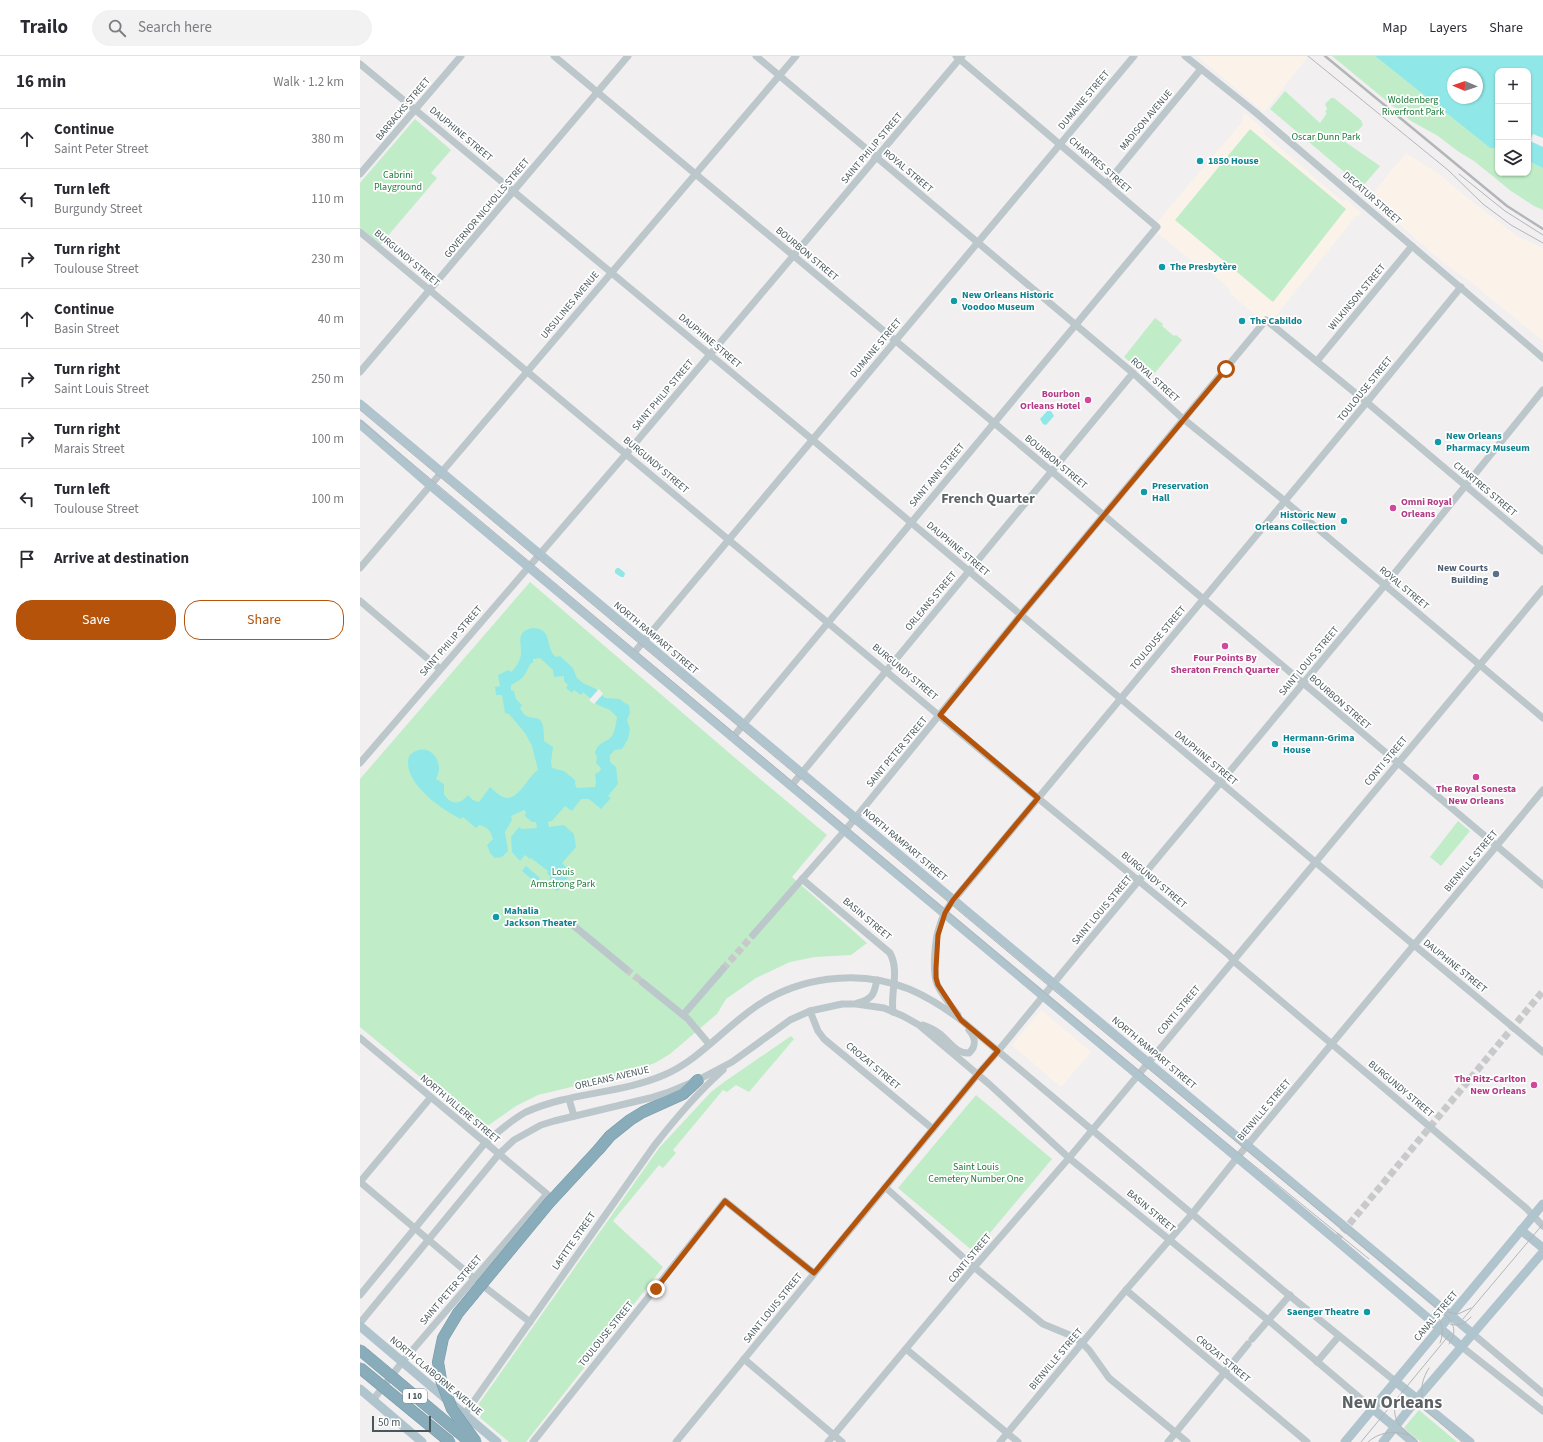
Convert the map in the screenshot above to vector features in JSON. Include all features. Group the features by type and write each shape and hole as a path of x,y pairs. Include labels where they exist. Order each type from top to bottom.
{"highway":[{"path":"476,1442 452,1409 441,1380 438,1362 443,1338 458,1313 550,1203 610,1136 643,1112 683,1094 698,1080"},
{"name":"I 10","path":"360,1350 470,1442"},
{"name":"I 10","path":"360,1368 450,1442"}],"main road":[{"name":"NORTH RAMPART STREET","path":"360,404 1473,1334"},
{"path":"360,424 430,485 1336,1240 1462,1348"},
{"name":"CANAL STREET","path":"1345,1442 1543,1204"},
{"path":"1522,1230 1543,1248"},
{"path":"1383,1442 1543,1252"},
{"name":"NORTH CLAIBORNE AVENUE","path":"360,1326 497,1442"},
{"path":"1395,1382 1470,1442"},
{"path":"360,1389 422,1442"},
{"path":"1373,1409 1413,1442"}],"street":[{"name":"BARRACKS STREET","path":"360,174 461,56"},
{"name":"BOURBON STREET","path":"554,56 994,423 1397,764 1543,885"},
{"name":"GOVERNOR NICHOLLS STREET","path":"360,372 628,56"},
{"name":"ROYAL STREET","path":"756,56 1133,373 1185,420 1285,501 1543,718"},
{"name":"URSULINES AVENUE","path":"360,568 796,56"},
{"name":"DUMAINE STREET","path":"633,654 1134,56"},
{"name":"DECATUR STREET","path":"1185,56 1255,112 1543,358"},
{"name":"CHARTRES STREET","path":"959,57 1157,227"},
{"name":"SAINT PHILIP STREET","path":"360,762 363,754 529,567 711,355 877,158 959,57"},
{"name":"DAUPHINE STREET","path":"360,64 812,439 1220,783 1543,1052"},
{"name":"MADISON AVENUE","path":"1107,183 1201,69"},
{"name":"SAINT ANN STREET","path":"733,737 1157,227"},
{"name":"BURGUNDY STREET","path":"360,232 887,670 1038,798 1229,955 1233,961 1526,1208 1543,1226"},
{"name":"WILKINSON STREET","path":"1317,361 1412,246"},
{"name":"TOULOUSE STREET","path":"961,1020 938,985 936,978 938,935 945,913 953,900 1461,287"},
{"name":"CHARTRES STREET","path":"1266,320 1367,402 1543,551"},
{"name":"SAINT PETER STREET","path":"753,935 845,830 1266,320"},
{"name":"ORLEANS STREET","path":"791,786 1133,373"},
{"name":"SAINT LOUIS STREET","path":"676,1442 1042,996 1385,585 1543,390"},
{"name":"CONTI STREET","path":"828,1442 974,1267 1069,1158 1543,589"},
{"path":"360,601 440,669"},
{"name":"BIENVILLE STREET","path":"1000,1442 1126,1290 1192,1214 1236,1158 1543,790"},
{"name":"BASIN STREET","path":"802,879 890,954 894,961 892,1001 893,1012"},
{"path":"574,926 626,969"},
{"path":"683,1015 723,969"},
{"name":"ORLEANS AVENUE","path":"360,1295 485,1143 509,1122 526,1112 544,1105 647,1081 664,1075 690,1059 752,1009 776,994 809,982 838,978 877,980 908,989 922,995 961,1020"},
{"path":"856,1004 867,1001 871,997 877,980"},
{"path":"642,982 683,1015 709,1044"},
{"path":"360,1323 499,1154 514,1140 529,1131 554,1121 650,1098 698,1080 732,1062 790,1020 810,1011 832,1005 856,1004 884,1008 924,1025 940,1034 959,1052 969,1053 974,1046 974,1036 961,1020"},
{"name":"CROZAT STREET","path":"810,1011 818,1031 824,1039 933,1129"},
{"path":"961,1020 1395,1382"},
{"name":"BASIN STREET","path":"912,1021 919,1025 978,1074 1069,1158 1169,1241 1268,1320 1373,1409"},
{"name":"NORTH VILLERE STREET","path":"360,1038 547,1194"},
{"path":"989,1084 987,1076 990,1061"},
{"name":"LAFITTE STREET","path":"444,1442 654,1146 684,1109 707,1084 732,1062"},
{"path":"431,1097 360,1182 475,1279 530,1322"},
{"path":"569,1099 574,1116"},
{"path":"885,1187 974,1267 1043,1324 1072,1336 1082,1343 1089,1350 1109,1378 1187,1442"},
{"name":"SAINT PETER STREET","path":"373,1400 403,1361 547,1194"},
{"name":"TOULOUSE STREET","path":"533,1442 725,1201 814,1273"},
{"name":"CROZAT STREET","path":"1126,1290 1307,1442"},
{"path":"1168,1442 1250,1341 1290,1295"},
{"path":"1473,1334 1543,1393"},
{"path":"1317,1362 1339,1336"},
{"path":"1462,1348 1543,1411"},
{"path":"906,1349 1018,1442"},
{"path":"744,1359 842,1442"}],"shaded area":[{"path":"1197,56 1305,56 1307,58 1264,112"},
{"path":"1245,113 1263,129 1265,135 1342,201 1347,200 1361,213 1360,216 1356,216 1270,323 1264,323 1230,293 1229,288 1197,261 1193,262 1154,230 1155,225 1242,122 1242,117","holes":["1345,209 1272,302 1175,220"]},
{"path":"1406,153 1439,174 1517,236 1543,248 1543,341 1473,284 1444,263 1369,198"},
{"path":"1041,1010 1091,1052 1061,1087 1012,1045"}],"green space":[{"name":"Woldenberg Riverfront Park","path":"1332,56 1375,56 1490,148 1495,148 1495,176 1531,176 1531,162 1543,168 1543,210 1511,191 1474,161 1438,136 1411,121"},
{"name":"Oscar Dunn Park","path":"1285,91 1320,123 1327,113 1325,112 1327,109 1325,104 1331,98 1334,98 1361,120 1363,125 1355,134 1352,135 1346,132 1341,139 1380,166 1362,187 1270,109"},
{"name":"Cabrini Playground","path":"415,119 451,150 431,173 437,178 380,245 360,227 360,183"},
{"path":"1250,129 1346,209 1273,302 1175,220"},
{"path":"1155,318 1174,336 1176,335 1182,340 1150,379 1124,357"},
{"name":"Louis Armstrong Park","path":"530,582 827,835 792,877 867,943 851,955 815,957 790,962 756,978 726,999 717,1014 670,1054 655,1063 625,1074 538,1095 516,1106 483,1129 360,1027 360,779"},
{"path":"1458,821 1470,831 1441,866 1430,857"},
{"path":"791,1036 794,1039 749,1092 736,1085 727,1092 723,1090 673,1150 676,1153 663,1168 659,1165 613,1221 663,1267 526,1442 509,1442 473,1412 659,1148 711,1092"},
{"name":"Saint Louis Cemetery Number One","path":"976,1095 1052,1159 974,1252 898,1188"},
{"path":"1419,1410 1457,1442 1421,1442 1404,1428"}],"water":[{"path":"1375,56 1543,56 1543,168 1531,162 1531,68 1495,68 1495,148 1490,148"},
{"path":"1048,410 1051,411 1054,416 1046,425 1043,424 1040,419"},
{"path":"617,568 625,573 624,577 621,577 615,573"},
{"path":"532,628 543,631 548,639 552,653 556,657 560,656 573,668 577,678 583,683 596,689 605,698 620,699 629,705 630,713 627,720 630,729 628,739 622,749 615,750 610,755 610,762 616,767 618,784 608,796 611,798 601,809 589,799 581,799 572,811 565,806 552,821 548,822 549,827 564,825 574,834 576,847 562,863 572,873 557,891 547,883 551,877 547,873 548,871 525,855 520,861 512,852 511,837 519,827 522,829 537,828 536,822 532,822 525,816 526,812 524,810 511,816 512,820 505,832 508,851 502,857 495,858 490,853 487,845 493,839 488,829 479,825 476,828 463,817 461,819 453,815 434,802 417,785 411,776 408,766 409,756 415,751 422,750 433,754 437,758 439,765 439,772 436,779 444,784 444,794 453,802 459,802 468,795 473,800 479,802 490,787 503,797 508,798 518,793 538,770 532,746 525,733 509,714 505,713 502,695 496,695 495,687 500,686 498,675 508,670 511,672 517,665 521,653 521,636 524,631","holes":["540,658 553,670 554,677 564,676 564,681 568,685 566,688 572,693 574,690 581,695 583,692 598,705 610,710 617,717 613,735 599,745 595,752 597,758 596,763 601,768 600,771 595,774 595,787 577,788 575,780 564,771 552,768 551,762 553,747 544,741 541,721 537,718 528,717 523,713 520,708 522,705 516,699 514,691 511,690 511,685 523,677 531,663 533,663 533,659"]},
{"path":"526,866 540,878 536,883 522,871"}],"pier":[{"path":"1533,134 1543,138 1543,147 1531,141"},
{"path":"599,689 603,694 594,704 589,700"}],"tunnel":[{"path":"723,969 753,935"},
{"path":"626,969 642,982"},
{"path":"1336,1240 1543,991"}],"tram line":[{"path":"1308,56 1448,170 1483,204 1511,225 1543,243"},
{"path":"1459,174 1505,211 1543,235"},
{"path":"360,410 1050,987 1444,1314 1451,1321 1454,1328 1452,1340 1449,1344"},
{"path":"360,420 1045,993 1369,1259"},
{"path":"1463,1319 1543,1224"},
{"path":"1443,1311 1458,1314 1471,1308"},
{"path":"1433,1311 1439,1318 1442,1326 1442,1339 1440,1343"},
{"path":"1450,1324 1462,1324 1471,1317"},
{"path":"1361,1442 1450,1334"},
{"path":"1428,1411 1423,1400 1422,1384 1429,1368"},
{"path":"1396,1402 1395,1415 1397,1420 1403,1430 1418,1442"},
{"path":"1392,1406 1405,1402 1416,1404 1462,1442"},
{"path":"1368,1442 1377,1436 1392,1432 1408,1435"}],"railway":[{"path":"1325,56 1507,206 1543,229"}],"place":[{"name":"1850 House","path":"1200,161"},
{"name":"The Presbytère","path":"1162,267"},
{"name":"New Orleans Historic Voodoo Museum","path":"954,301"},
{"name":"The Cabildo","path":"1242,321"},
{"name":"Bourbon Orleans Hotel","path":"1088,400"},
{"name":"New Orleans Pharmacy Museum","path":"1438,442"},
{"name":"Preservation Hall","path":"1144,492"},
{"name":"Omni Royal Orleans","path":"1393,508"},
{"name":"Historic New Orleans Collection","path":"1344,521"},
{"name":"New Courts Building","path":"1496,574"},
{"name":"Four Points By Sheraton French Quarter","path":"1225,646"},
{"name":"Hermann-Grima House","path":"1275,744"},
{"name":"The Royal Sonesta New Orleans","path":"1476,777"},
{"name":"Mahalia Jackson Theater","path":"496,917"},
{"name":"The Ritz-Carlton New Orleans","path":"1534,1085"},
{"name":"Saenger Theatre","path":"1367,1312"}],"district":[{"name":"French Quarter","path":"988,499"},
{"name":"New Orleans","path":"1392,1402"}],"route":[{"path":"656,1289 725,1201 814,1273 998,1051 961,1020 938,985 936,978 936,962 939,927 953,900 1038,798 940,715 1024,611 1182,424 1226,369"}]}
